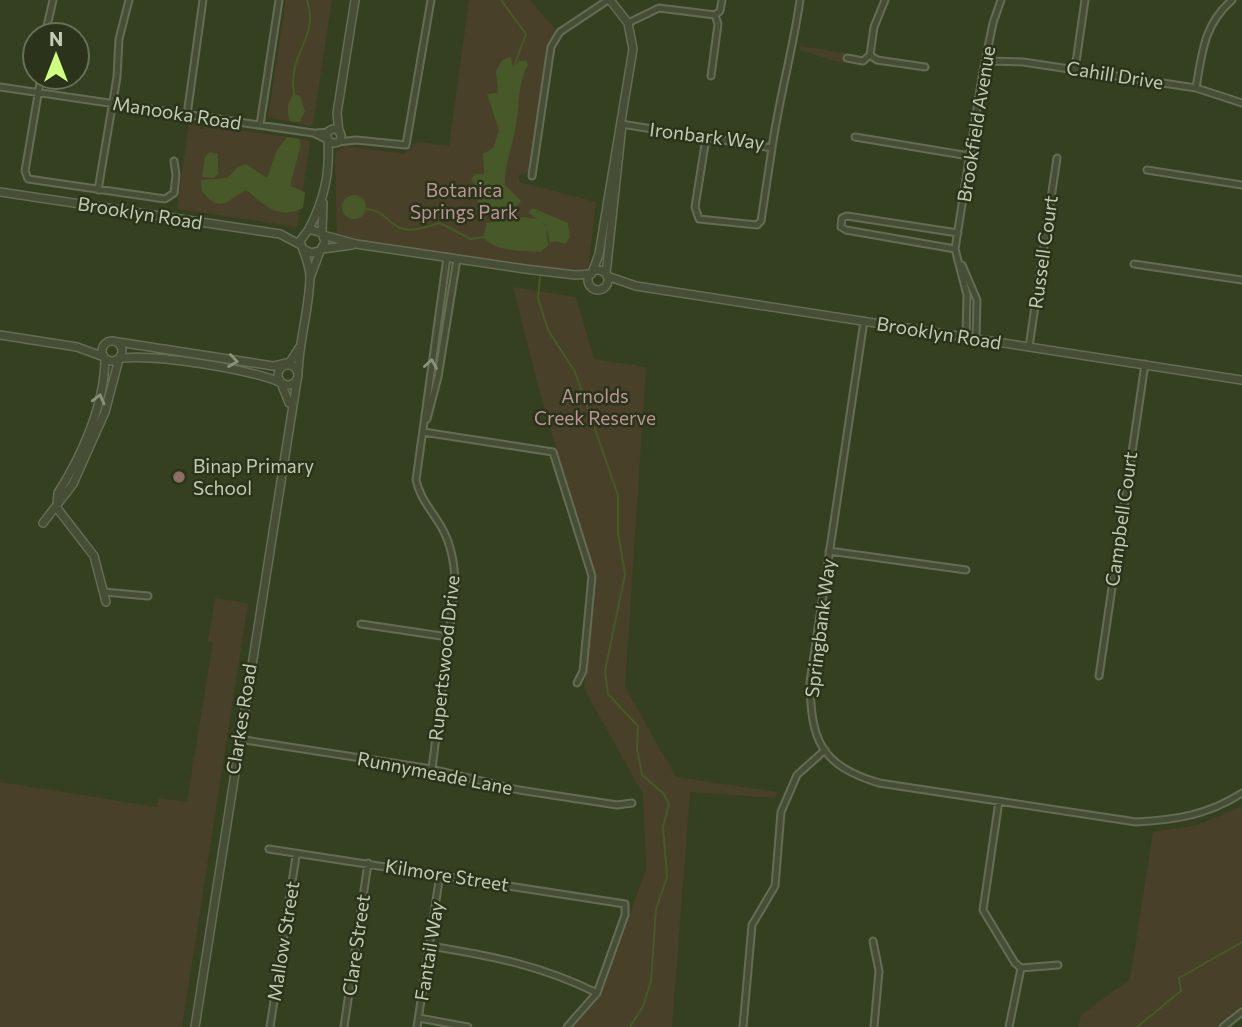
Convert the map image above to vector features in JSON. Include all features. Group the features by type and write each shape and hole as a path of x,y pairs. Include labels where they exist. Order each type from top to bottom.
{"street":[{"path":"48,21 53,0"},
{"path":"98,190 117,77 119,39 129,0"},
{"path":"187,114 203,0"},
{"path":"260,125 279,0"},
{"path":"321,250 323,202 355,0"},
{"name":"Manooka Road","path":"0,87 333,137 406,145 431,0"},
{"path":"532,176 551,47 560,32 609,0 628,23 633,62 621,124 604,288 593,289 559,274"},
{"path":"628,23 659,8 715,15 720,11 722,0"},
{"name":"Ironbark Way","path":"621,124 772,148 780,94 791,60 800,0"},
{"path":"846,58 863,61 870,55 874,27 885,0"},
{"name":"Brookfield Avenue","path":"965,337 969,311 956,249 986,61 993,23 1001,0"},
{"path":"1075,69 1084,0"},
{"path":"1196,88 1206,34 1230,1"},
{"path":"710,76 718,24 715,15"},
{"path":"870,55 877,60 925,67"},
{"name":"Cahill Drive","path":"986,61 1023,62 1196,88 1242,103"},
{"path":"37,92 26,177 167,199 174,193 177,175 174,161"},
{"path":"593,289 588,282 599,254 621,124"},
{"path":"855,137 969,156"},
{"path":"706,138 695,207 699,219 757,225 761,221 772,148"},
{"name":"Russell Court","path":"1029,347 1057,158"},
{"path":"1147,170 1242,185"},
{"name":"Brooklyn Road","path":"0,192 280,234 308,230"},
{"path":"323,202 308,230 301,237 302,247 311,253 356,244"},
{"path":"958,233 847,216 842,218 841,227 956,249 974,291 978,310 975,339"},
{"path":"890,237 892,223"},
{"path":"308,230 356,244 559,274 601,271 606,275"},
{"name":"Brooklyn Road","path":"280,234 302,247"},
{"name":"Clarkes Road","path":"302,247 310,279"},
{"name":"Clarkes Road","path":"195,1027 238,739 290,411 298,376 310,279 321,250"},
{"name":"Rupertswood Drive","path":"432,769 455,563 448,540 420,495 416,480 447,257"},
{"name":"Rupertswood Drive","path":"423,432 438,377 457,259"},
{"path":"1134,264 1242,280"},
{"name":"Brooklyn Road","path":"606,275 636,286 1242,380"},
{"name":"Brooklyn Road","path":"604,288 636,286"},
{"path":"969,311 978,310"},
{"name":"Springbank Way","path":"864,321 810,682 815,736 825,750 852,775 879,783 1136,822 1178,820 1220,807 1242,793"},
{"path":"436,332 445,333"},
{"path":"0,335 77,347 111,362 145,357 261,374 289,386 298,376 295,367 285,365 264,366 118,342 77,347"},
{"path":"106,602 93,556 57,508 58,493 97,408 104,378 102,348 107,342"},
{"path":"43,523 73,484 101,424 123,349 118,342"},
{"path":"281,383 277,372 301,345"},
{"name":"Campbell Court","path":"1099,676 1145,363"},
{"name":"Clarkes Road","path":"281,383 288,395 290,411"},
{"path":"423,432 552,452 592,576 583,671 577,683"},
{"path":"829,551 966,570"},
{"path":"104,592 148,596"},
{"path":"361,624 448,636"},
{"name":"Runnymeade Lane","path":"238,739 432,769 519,790 617,804 632,803"},
{"path":"743,1027 752,925 775,886 781,812 797,775 825,750"},
{"path":"999,801 982,910 1015,963 1021,968 1058,965"},
{"name":"Kilmore Street","path":"269,849 296,856 306,854 368,863 625,904 625,915 597,993"},
{"name":"Mallow Street","path":"270,1027 296,856"},
{"name":"Clare Street","path":"344,1027 368,863"},
{"name":"Fantail Way","path":"417,1027 440,874"},
{"path":"873,941 879,971 874,1027"},
{"path":"429,946 520,961 563,976 597,993 567,1027"},
{"path":"1009,1027 1021,968"},
{"path":"1223,1027 1242,1012"},
{"path":"419,1018 468,1027"}],"green space":[{"path":"286,0 332,0 313,124 310,126 268,117"},
{"name":"Botanica Springs Park","path":"469,0 529,0 560,34 549,47 530,172 519,175 519,182 596,202 588,270 579,275 337,241 335,154 345,146 404,154 417,142 449,146"},
{"path":"800,46 845,53 844,63 800,51"},
{"path":"189,122 200,124 200,129 204,129 204,125 308,140 310,143 297,227 177,209"},
{"name":"Arnolds Creek Reserve","path":"513,287 576,297 594,359 646,367 625,687 676,777 777,792 775,798 690,792 672,1027 572,1027 601,996 646,869 643,794 584,689 595,575 543,404"},
{"path":"215,598 248,603 182,1027 0,1027 0,782 157,807 159,798 187,802 213,642 208,641"},
{"path":"1242,806 1242,1006 1217,1027 1078,1027 1081,1015 1130,979 1153,832 1198,825"}],"shaded area":[{"path":"511,57 513,68 519,61 527,60 528,65 520,87 516,125 505,178 505,185 521,201 516,207 485,211 478,205 477,187 471,179 475,174 484,174 483,154 493,148 499,130 487,94 498,93 496,71 502,60"},
{"path":"294,94 300,96 305,111 300,122 290,121 288,113"},
{"path":"287,137 299,139 301,144 290,186 305,192 303,208 294,212 278,212 246,190 219,204 202,191 201,180 227,178 239,166 246,164 267,178 277,150"},
{"path":"210,152 218,154 218,174 214,178 202,177 205,157"},
{"path":"354,195 363,198 366,207 363,216 354,219 345,216 342,207 345,198"},
{"path":"533,208 568,223 570,237 565,244 556,241 550,243 545,224 528,212"},
{"path":"524,217 541,220 546,227 548,245 541,252 502,248 483,237 487,223"}],"waterway":[{"path":"294,94 295,67 309,25 307,0"},
{"path":"501,0 526,34 513,69"},
{"path":"366,209 381,214 400,228 420,229 440,223 471,239 483,237"},
{"path":"540,277 538,298 548,330 575,372 618,495 618,533 625,574 605,671 608,694 638,726 637,749 642,775 664,794 669,804 663,827 667,877 656,909 651,981 643,1006 630,1027"},
{"path":"1137,1027 1181,991 1179,978 1242,942"}],"place":[{"name":"Binap Primary School","path":"179,477"}]}
